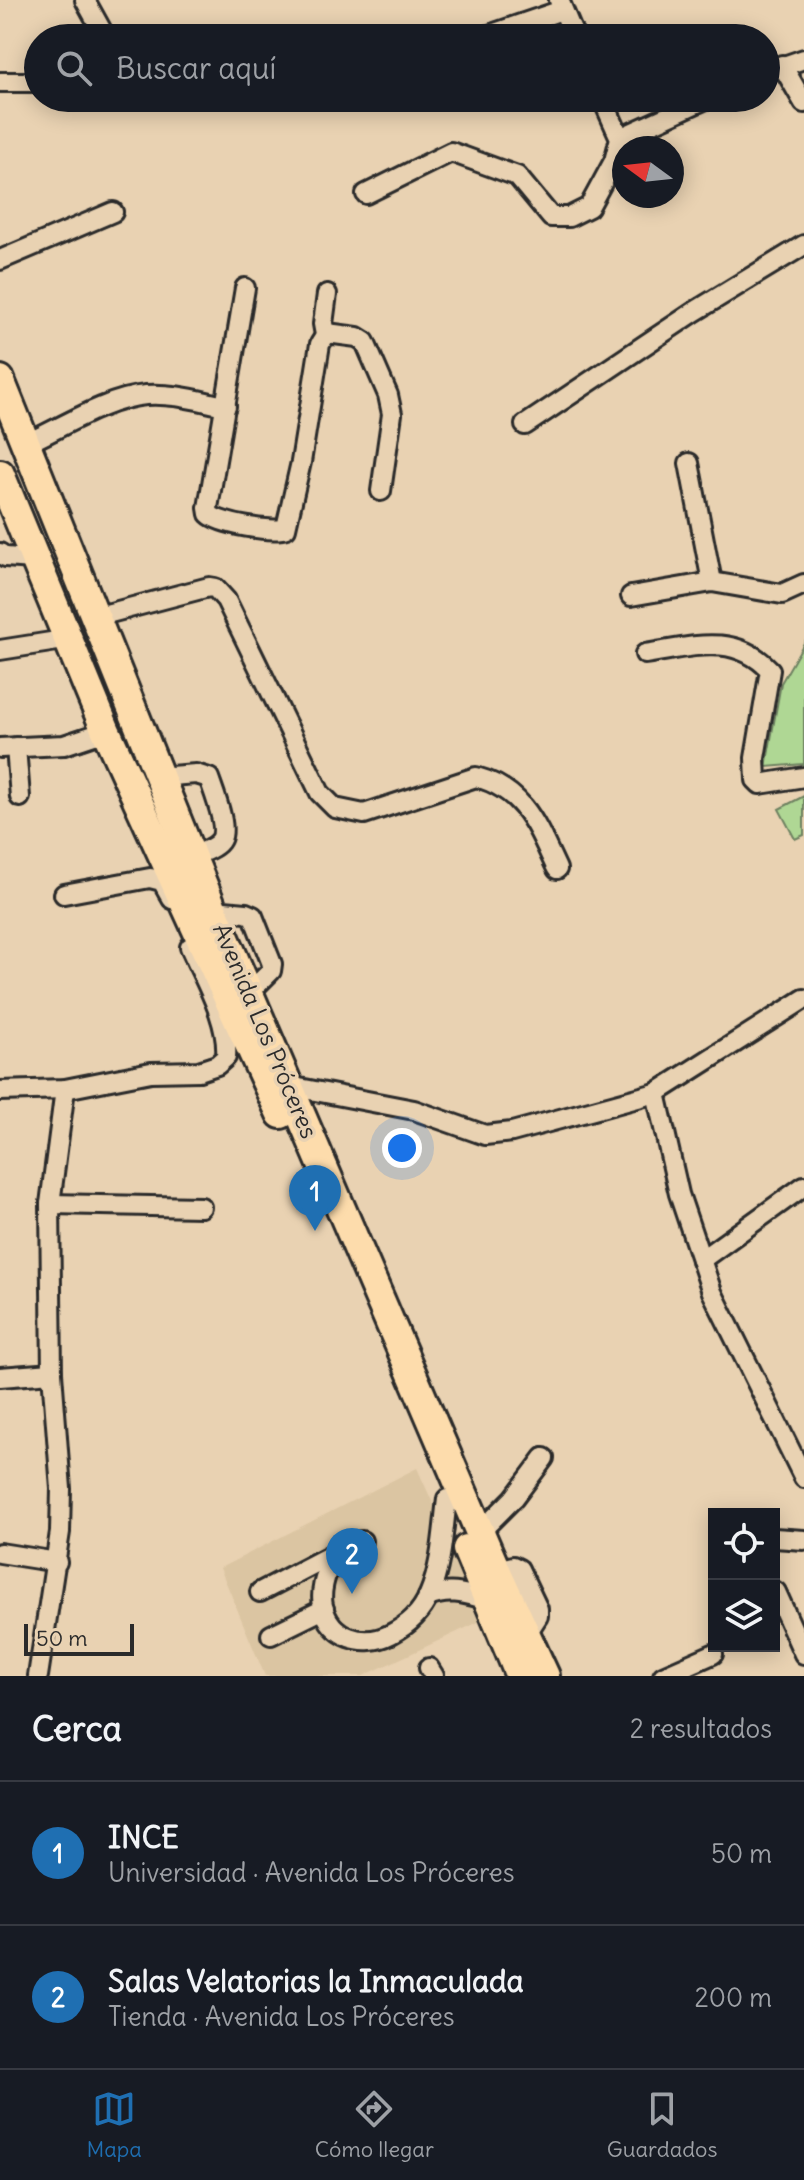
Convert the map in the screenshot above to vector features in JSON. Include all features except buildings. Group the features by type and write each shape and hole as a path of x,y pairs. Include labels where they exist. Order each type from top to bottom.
{"highway":[{"name":"Avenida Los Próceres","path":"0,380 213,910 496,1570 545,1676"},
{"name":"Avenida Los Próceres","path":"0,474 181,906 312,1181 520,1676"}],"street":[{"path":"85,0 98,24"},
{"path":"514,24 560,5 569,24"},
{"path":"780,66 804,59"},
{"path":"780,75 804,103"},
{"path":"0,82 24,82"},
{"path":"608,112 619,136"},
{"path":"624,136 677,112"},
{"path":"366,194 451,152 517,176 551,217 569,217 589,207 612,165"},
{"path":"0,260 113,212"},
{"path":"525,425 694,312 804,245"},
{"path":"245,288 208,508 209,514 216,520 283,530 289,521 320,344 325,335 323,324 327,294"},
{"path":"325,335 338,332 362,339 369,347 388,395 391,425 381,491"},
{"path":"25,444 96,411 144,395 165,395 226,406"},
{"path":"689,463 712,582"},
{"path":"0,553 5,557 34,559"},
{"path":"631,596 712,582 782,594 804,584"},
{"path":"95,617 215,588 226,600 320,793 335,808 364,814 476,777 508,790 524,805 557,869"},
{"path":"0,650 70,639"},
{"path":"645,654 718,643 757,657 770,670 755,758 756,780 760,784 771,784 804,777"},
{"path":"20,797 8,748 64,745 106,731"},
{"path":"158,777 196,774 209,778 224,829 219,844 192,856"},
{"path":"0,1091 65,1089 151,1072 199,1071 217,1065 226,1057 227,1044 220,1017 184,934 181,906 162,881 150,878 64,894"},
{"path":"289,1086 414,1110 485,1135 512,1132 656,1093 804,999"},
{"path":"38,1676 57,1562 61,1489 52,1373 50,1204 65,1089"},
{"path":"656,1093 679,1194 712,1292 804,1478"},
{"path":"701,1260 804,1186"},
{"path":"50,1204 201,1207"},
{"path":"0,1377 52,1373"},
{"path":"480,1532 514,1498 544,1458"},
{"path":"333,1554 323,1581 324,1609 342,1634 365,1643 387,1636 418,1614 428,1597 438,1569 447,1499"},
{"path":"780,1538 804,1540"},
{"path":"260,1592 333,1554 344,1544 362,1541"},
{"path":"440,1549 455,1591"},
{"path":"0,1553 57,1562"},
{"path":"428,1597 441,1591 455,1591 488,1600"},
{"path":"780,1598 799,1627 804,1654"},
{"path":"271,1635 324,1609"},
{"path":"663,1676 713,1654"}],"shaded area":[{"path":"417,1468 485,1619 363,1676 265,1676 220,1568"}],"green space":[{"path":"804,643 804,764 766,767 781,683"},
{"path":"804,796 804,835 795,839 779,809"}],"place":[{"name":"INCE","path":"315,1231"},
{"name":"Salas Velatorias la Inmaculada","path":"352,1594"}]}
